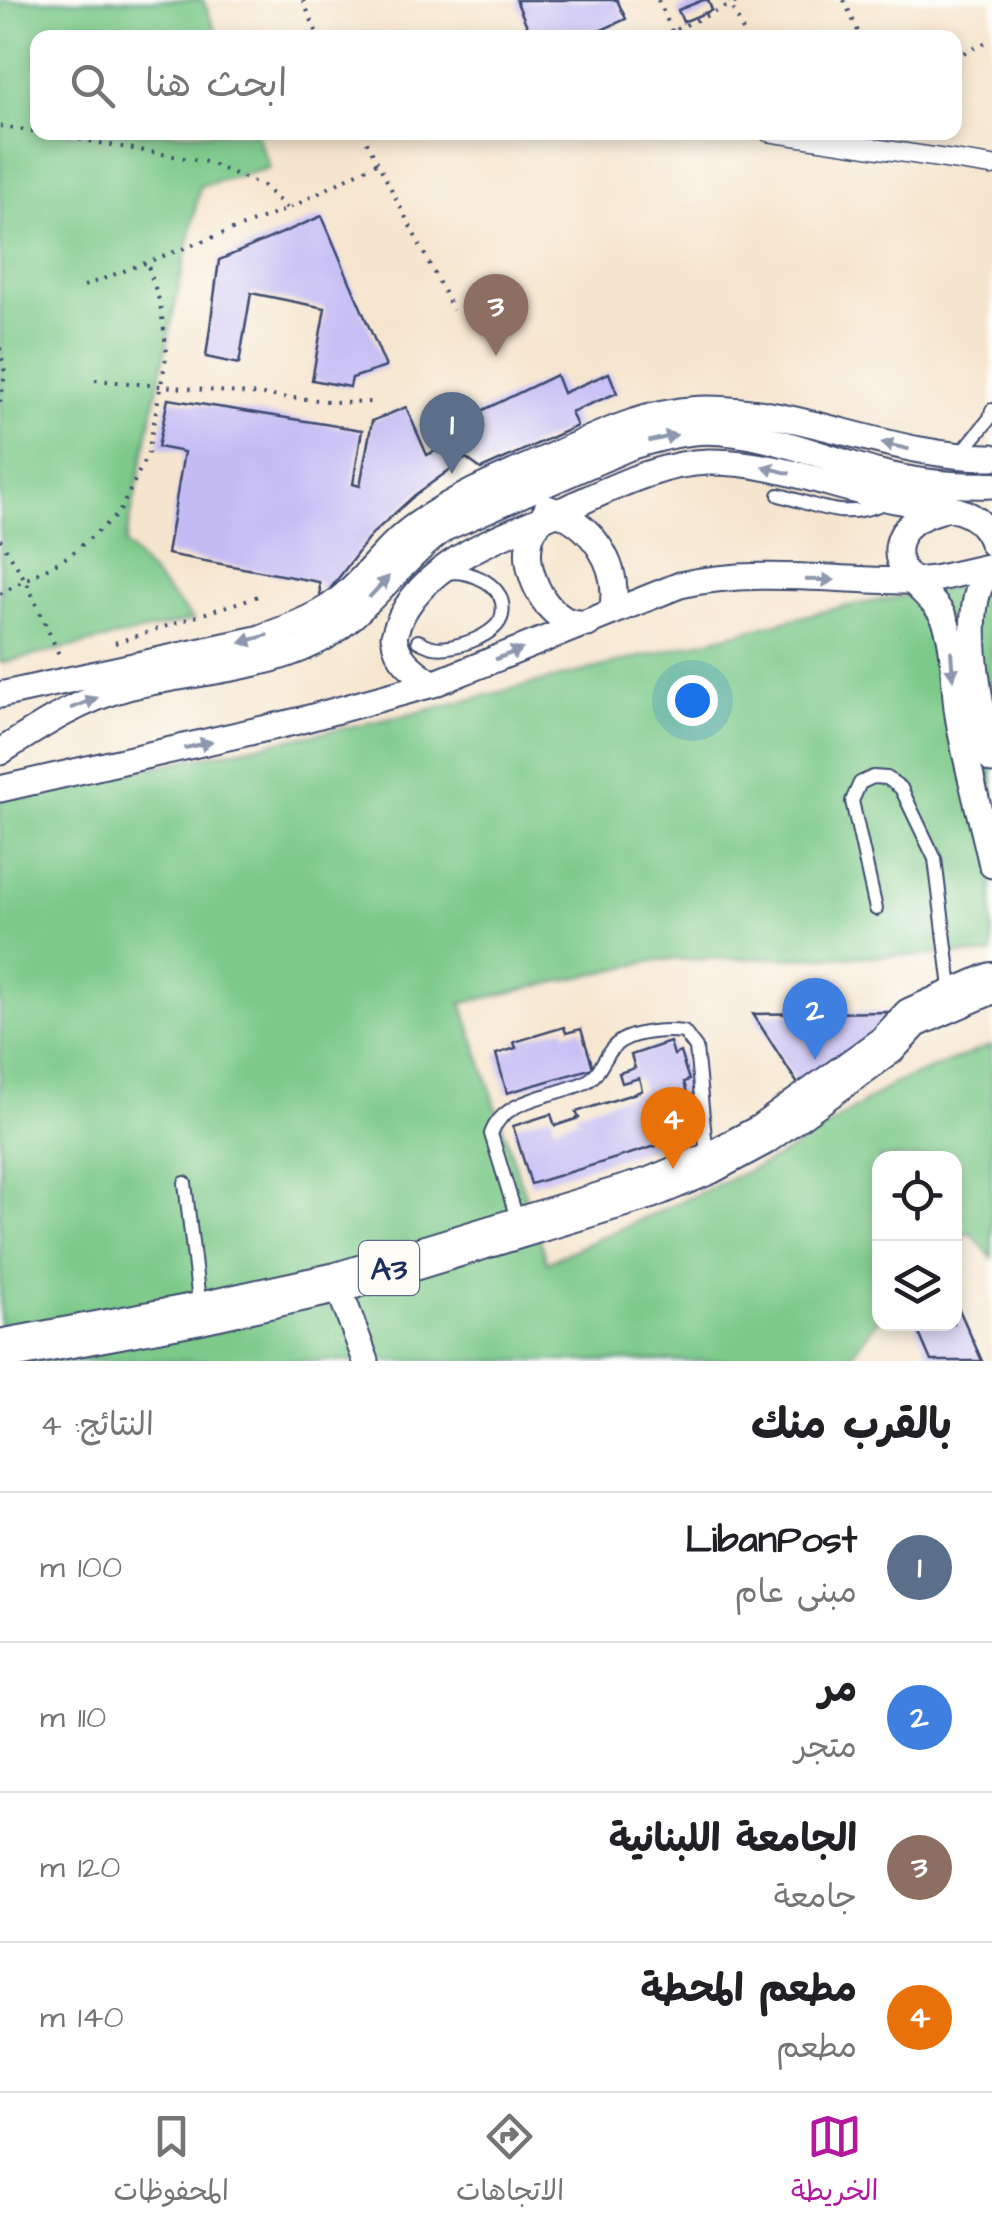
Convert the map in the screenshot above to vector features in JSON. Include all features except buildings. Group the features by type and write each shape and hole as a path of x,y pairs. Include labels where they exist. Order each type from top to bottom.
{"highway":[{"name":"A3","path":"0,1350 200,1314 337,1283 650,1188 708,1164 762,1134 887,1045 912,1018 992,983"},
{"name":"A3","path":"887,1045 919,1036 992,1003"}],"street":[{"path":"821,140 992,166"},
{"path":"0,695 257,639 286,628 328,608 413,527 482,487 572,446 654,416 708,409 767,415 924,453 992,457"},
{"path":"556,479 632,446 695,432 755,439 882,474 992,485"},
{"path":"572,446 541,508 532,532 529,560 548,605 568,621 588,624"},
{"path":"0,752 82,702 127,687 312,645 349,620 419,546 445,528 541,508 682,464 763,467 891,500 962,511 982,520 992,543"},
{"path":"482,487 541,508 590,532 614,587 612,612"},
{"path":"433,684 400,657 394,636 406,608 438,574 541,508"},
{"path":"943,509 913,521 900,540 899,559 912,581 936,605 948,628 961,732 992,865"},
{"path":"0,788 298,721 433,684 588,624 663,589 714,578 912,581 992,567"},
{"path":"992,567 980,586 975,617 978,692 992,760"},
{"path":"337,1283 366,1361"}],"lane":[{"path":"958,456 990,418 992,410"},
{"path":"779,494 845,513 861,512 891,500"},
{"path":"418,642 434,647 462,643 494,628 503,612 498,593 484,580 457,572 438,574"},
{"path":"876,909 852,801 860,784 872,777 887,778 901,788 935,858 952,999"},
{"path":"521,1229 491,1134 496,1121 526,1101 588,1081 599,1071 607,1053 624,1039 667,1030 684,1032 696,1048 708,1164"},
{"path":"186,1183 200,1314"}],"path":[{"path":"304,0 316,30"},
{"path":"658,0 672,30 741,0"},
{"path":"844,0 857,30"},
{"path":"730,2 742,30"},
{"path":"962,53 992,40"},
{"path":"0,126 30,131"},
{"path":"83,140 207,162 263,186 288,209"},
{"path":"366,140 453,310"},
{"path":"84,286 288,209 378,163"},
{"path":"0,594 69,556 119,513 148,453 166,352 160,303 146,260"},
{"path":"0,348 6,373 0,405"},
{"path":"95,380 372,402"},
{"path":"0,539 26,581 62,661"},
{"path":"115,643 258,596"}],"green space":[{"path":"0,0 203,0 215,30 30,30 30,140 259,140 270,168 200,186 125,544 193,620 0,663"},
{"path":"992,580 992,954 657,960 462,1003 547,1262 781,1156 893,1084 992,1045 992,1258 970,1232 962,1238 962,1151 872,1151 872,1328 848,1361 0,1361 0,798 412,714 833,609"}],"place":[{"name":"الجامعة اللبنانية","path":"496,356"},
{"name":"LibanPost","path":"452,474"},
{"name":"مر","path":"815,1060"},
{"name":"مطعم المحطة","path":"673,1169"}]}
